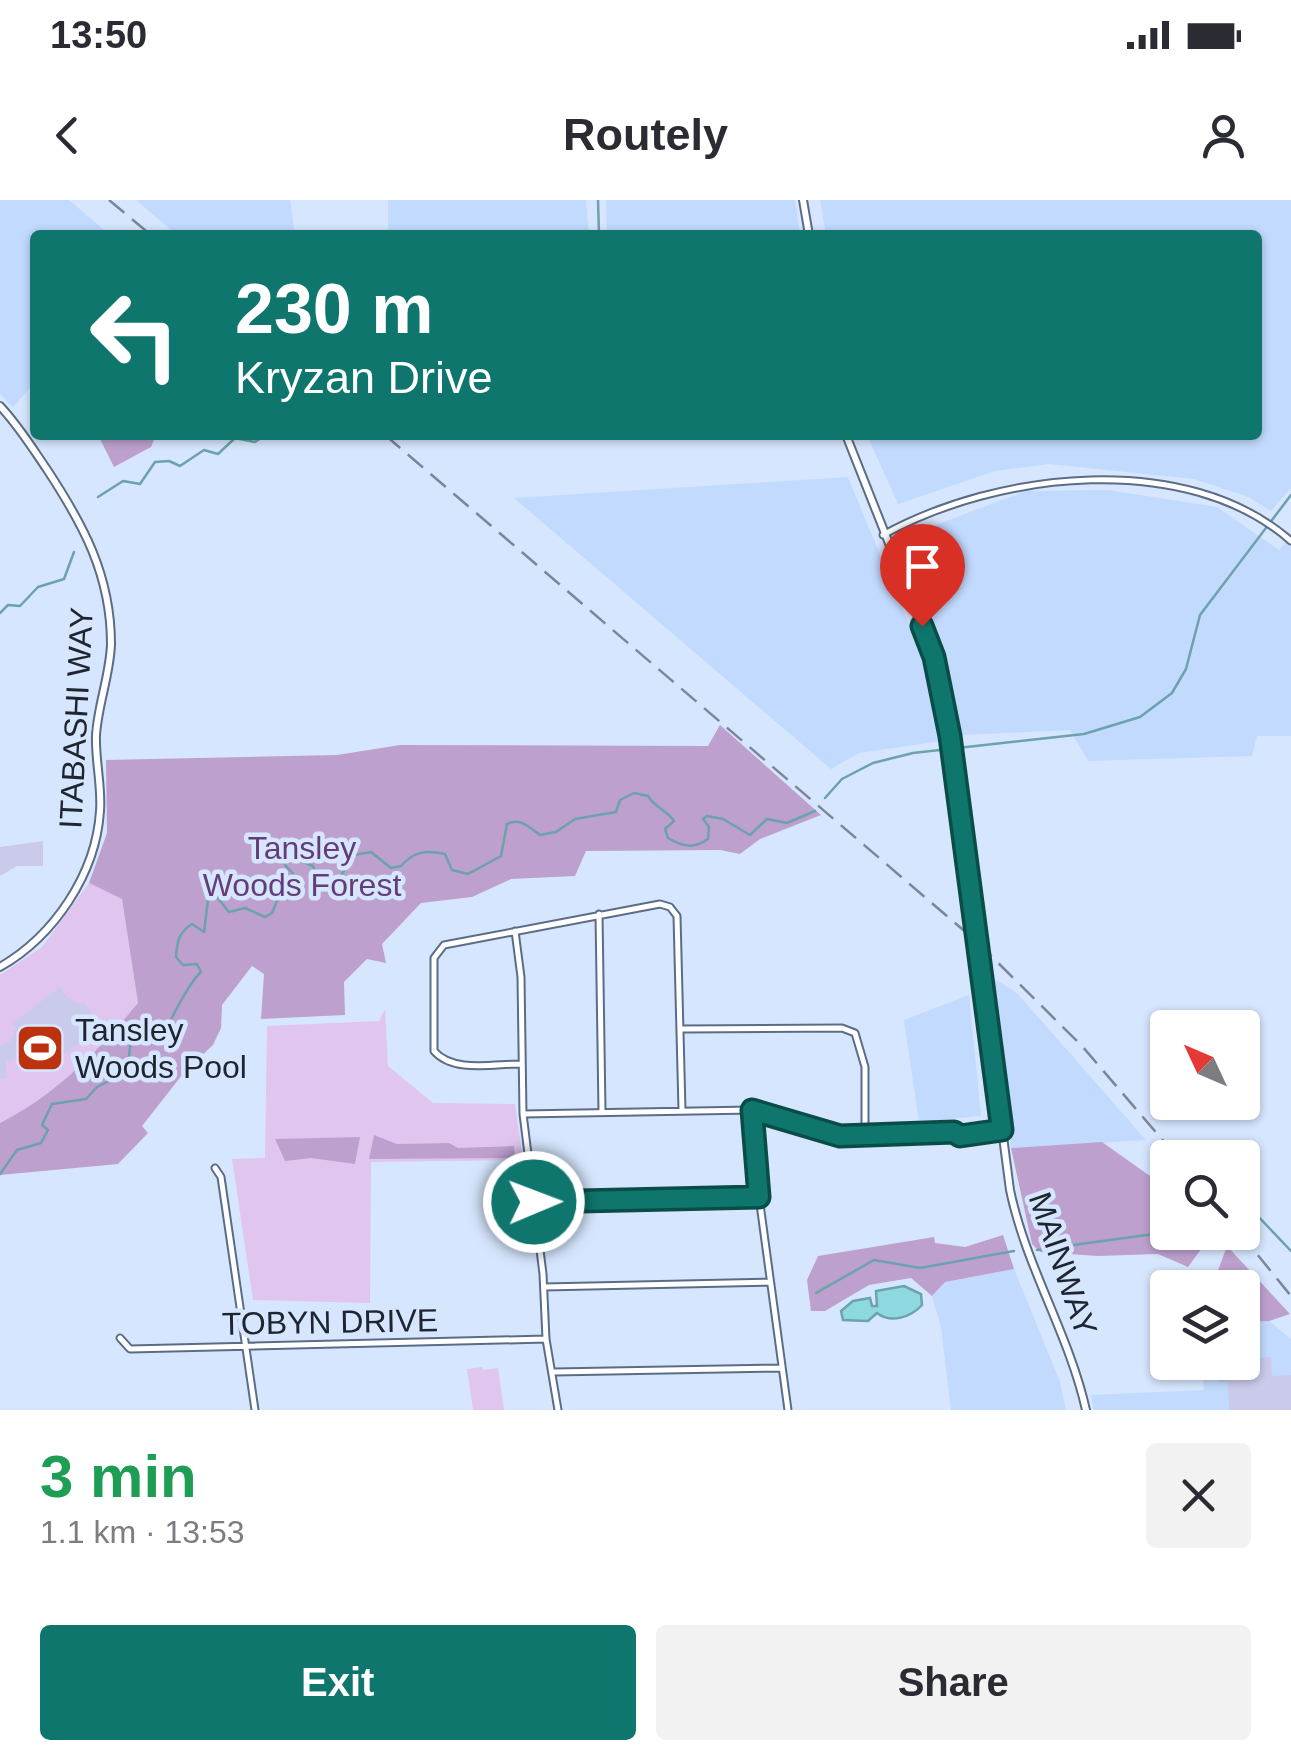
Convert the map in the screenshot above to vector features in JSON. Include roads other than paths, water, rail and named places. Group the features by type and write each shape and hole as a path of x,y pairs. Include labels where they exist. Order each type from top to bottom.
{"street":[{"path":"803,200 807,230"},
{"name":"ITABASHI WAY","path":"0,406 72,507 94,549 106,590 111,647 96,732 99,825 86,869 49,926 27,949 0,967"},
{"name":"MAINWAY","path":"848,440 934,657 953,755 1010,1190 1026,1251 1074,1366 1086,1410"},
{"path":"883,535 959,502 1020,486 1117,481 1174,488 1242,506 1289,540"},
{"path":"520,1064 454,1064 442,1061 434,1051 434,958 444,945 599,914 660,904 670,906 677,916 682,1110"},
{"path":"599,914 602,1112"},
{"path":"515,931 521,977 523,1114 546,1339 558,1410"},
{"path":"682,1030 842,1028 854,1033 865,1067 866,1135"},
{"path":"523,1114 752,1110 818,1132 954,1132 988,1125 1002,1130"},
{"path":"752,1110 759,1197 788,1410"},
{"path":"215,1168 221,1177 255,1410"},
{"path":"534,1202 759,1197"},
{"path":"543,1287 770,1282"},
{"name":"TOBYN DRIVE","path":"120,1338 130,1349 546,1339"},
{"path":"553,1372 781,1368"}],"waterway":[{"path":"598,200 599,230"},
{"path":"98,497 123,481 140,484 155,462 169,461 180,466 204,450 218,454 233,440"},
{"path":"245,440 258,440"},
{"path":"825,798 842,779 873,763 913,753 1084,734 1140,717 1172,693 1186,669 1200,615 1291,495"},
{"path":"0,613 8,605 20,606 38,587 64,579 74,552"},
{"path":"0,1174 17,1150 41,1143 48,1130 42,1125 52,1104 86,1099 97,1087 121,1075 129,1057 132,1029 139,1027 152,1035 166,1031 201,972 197,964 183,965 176,957 178,942 192,924 204,932 208,900 217,897 229,912 245,908 265,917 272,913 279,896 301,894 300,881 285,865 288,855 313,866 319,884 327,887 338,880 354,855 371,852 391,868 421,853 445,854 452,870 468,874 501,856 507,824 520,822 540,835 556,832 575,819 616,812 620,800 634,793 648,796 668,814 674,821 665,829 668,838 688,846 708,839 709,827 703,819 707,816 723,819 750,835 767,819 787,823 815,811"},
{"path":"1260,1218 1291,1251"},
{"path":"1037,1250 1150,1235"},
{"path":"816,1293 874,1260 920,1268 1014,1251"}],"railway":[{"path":"109,200 145,230"},
{"path":"391,440 975,940 1082,1046 1163,1140"},
{"path":"1254,1250 1291,1296"}],"place":[{"name":"Tansley Woods Pool","path":"40,1048"}],"park label":[{"name":"Tansley Woods Forest","path":"302,866"}]}
